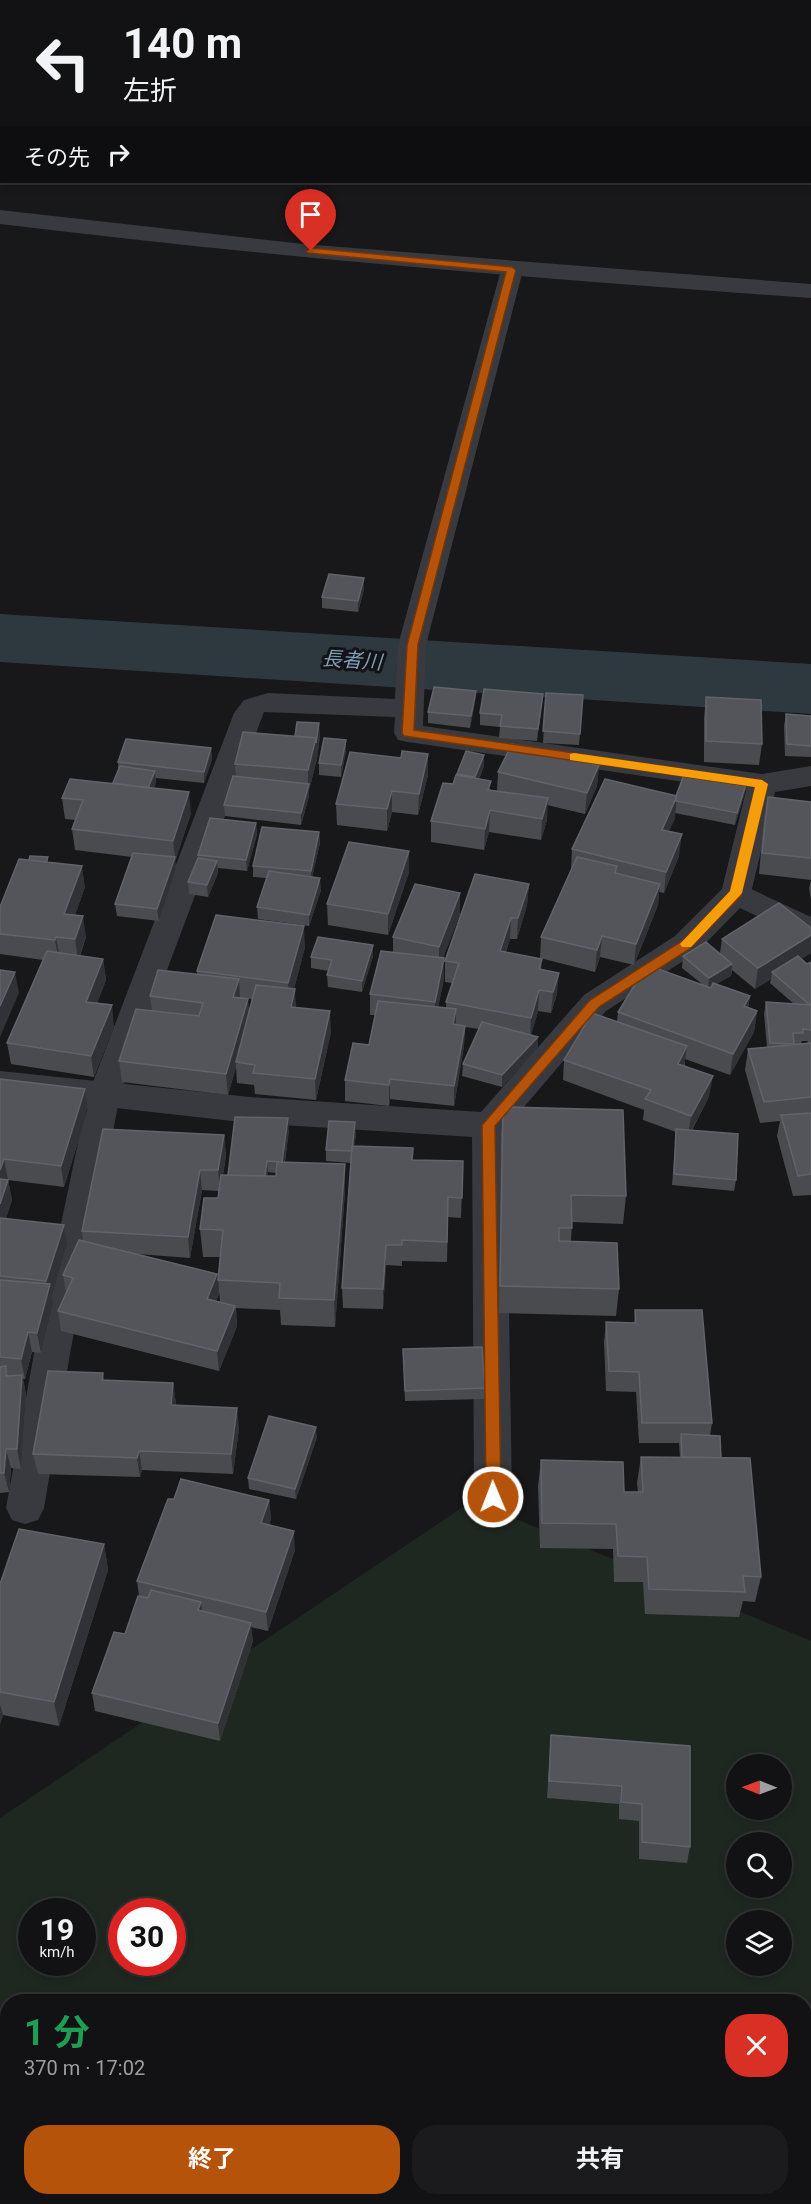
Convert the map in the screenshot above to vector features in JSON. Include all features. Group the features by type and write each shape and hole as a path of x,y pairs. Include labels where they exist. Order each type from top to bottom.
{"street":[{"path":"0,217 244,245 512,270 811,291"},
{"path":"512,270 412,645 408,733 762,784 811,776"},
{"path":"25,1508 53,1348 104,1095 248,713 254,706 268,702 409,700"},
{"path":"493,1497 489,1125 595,1003 686,944 736,893 762,784"},
{"path":"736,893 811,930"},
{"path":"0,1083 250,1110 489,1125"}],"shaded area":[{"path":"472,1501 811,1641 811,1994 0,1994 0,1818"}],"building":[{"path":"329,574 364,578 358,601 322,597"},
{"path":"434,687 476,691 471,716 428,712"},
{"path":"484,689 543,694 538,729 500,726 502,715 480,713"},
{"path":"546,693 583,695 580,734 543,731"},
{"path":"706,697 761,700 762,744 706,741"},
{"path":"786,714 811,716 811,746 787,744"},
{"path":"297,722 319,723 316,743 316,738 295,736"},
{"path":"243,732 316,738 308,770 235,764"},
{"path":"324,738 346,740 341,765 319,763"},
{"path":"126,739 211,748 204,772 118,762"},
{"path":"512,744 599,765 587,793 498,772"},
{"path":"402,751 428,754 419,794 392,791 387,809 336,804 350,752 401,758"},
{"path":"466,751 484,755 475,777 457,774"},
{"path":"120,766 155,771 148,788 113,783"},
{"path":"685,772 746,784 737,813 676,801"},
{"path":"456,775 491,781 488,790 548,798 542,819 490,810 485,829 431,821 443,783 453,784"},
{"path":"233,776 309,784 301,813 224,805"},
{"path":"70,779 189,792 173,841 72,829 83,800 62,798"},
{"path":"605,779 677,796 662,830 682,834 666,872 572,849"},
{"path":"768,797 811,802 811,858 762,853"},
{"path":"210,818 256,823 246,860 198,855"},
{"path":"262,827 319,832 311,871 253,866"},
{"path":"349,842 409,851 388,914 327,904"},
{"path":"133,853 175,857 157,909 115,904"},
{"path":"30,856 48,857 46,862 29,860"},
{"path":"577,857 617,866 615,873 660,884 636,944 602,936 597,950 541,937"},
{"path":"198,858 217,861 207,885 188,882"},
{"path":"19,859 82,866 64,914 83,916 75,939 56,937 55,940 0,934 0,907"},
{"path":"269,871 320,878 309,915 257,907"},
{"path":"475,874 529,884 518,918 511,918 500,951 542,959 539,969 559,973 553,992 539,990 531,1018 446,1002 459,963 445,961"},
{"path":"415,884 460,893 439,947 393,937"},
{"path":"779,903 811,928 811,935 758,968 722,939"},
{"path":"216,915 304,926 288,983 197,971"},
{"path":"318,937 373,945 362,981 327,975 332,960 311,957"},
{"path":"706,942 732,964 709,978 683,956"},
{"path":"47,951 103,959 86,1002 112,1005 91,1056 7,1043"},
{"path":"381,951 444,958 435,1002 370,994"},
{"path":"798,956 807,964 811,962 811,1006 772,972"},
{"path":"647,965 711,988 713,983 750,996 744,1006 757,1011 733,1054 618,1012"},
{"path":"0,970 15,972 0,1006"},
{"path":"158,970 239,979 233,997 248,999 226,1074 119,1061 136,1009 199,1016 203,1003 150,996"},
{"path":"256,985 295,989 291,1007 330,1011 315,1079 253,1073 255,1065 236,1062"},
{"path":"378,1001 456,1009 453,1024 465,1026 454,1086 390,1079 389,1085 345,1080 353,1043 369,1045"},
{"path":"766,1002 811,1005 811,1030 803,1029 803,1033 793,1033 794,1044 770,1043"},
{"path":"592,1013 687,1046 678,1064 713,1076 691,1116 645,1099 651,1090 564,1060"},
{"path":"482,1022 538,1037 502,1075 463,1064"},
{"path":"811,1043 811,1097 764,1102 748,1049"},
{"path":"0,1079 85,1089 61,1166 4,1159 0,1170"},
{"path":"503,1107 623,1110 626,1196 571,1195 572,1228 559,1228 559,1241 617,1243 619,1289 500,1286"},
{"path":"811,1113 811,1174 798,1176 781,1115"},
{"path":"235,1117 288,1118 282,1162 267,1161 265,1176 228,1175"},
{"path":"329,1121 355,1122 352,1151 326,1150"},
{"path":"103,1129 224,1135 218,1170 200,1170 188,1237 82,1231"},
{"path":"676,1129 738,1134 736,1180 674,1174"},
{"path":"352,1146 413,1148 412,1160 463,1161 462,1198 448,1197 447,1242 402,1240 402,1245 386,1245 383,1289 342,1288"},
{"path":"277,1162 345,1164 334,1300 279,1298 280,1283 218,1280 223,1230 200,1229 204,1198 218,1198 221,1175 276,1176"},
{"path":"0,1179 8,1180 0,1204"},
{"path":"0,1218 64,1225 46,1281 0,1276"},
{"path":"79,1240 217,1274 207,1299 235,1306 217,1351 58,1311 73,1278 63,1275"},
{"path":"0,1280 50,1284 37,1333 28,1332 21,1359 0,1357"},
{"path":"635,1310 702,1310 712,1423 642,1423 639,1372 609,1371 606,1322 636,1323"},
{"path":"482,1347 485,1388 405,1391 403,1349"},
{"path":"6,1366 6,1376 22,1375 17,1449 6,1449 4,1473 0,1473 0,1367"},
{"path":"48,1371 103,1373 102,1380 173,1383 171,1405 237,1408 231,1454 139,1451 137,1458 33,1454"},
{"path":"269,1416 316,1427 295,1489 248,1478"},
{"path":"681,1434 720,1436 721,1458 682,1457"},
{"path":"641,1457 750,1458 761,1577 743,1576 745,1592 649,1589 647,1557 618,1556 616,1524 542,1523 541,1460 623,1462 624,1492 643,1492"},
{"path":"181,1479 269,1500 261,1523 294,1531 266,1612 137,1581 168,1499 174,1499"},
{"path":"19,1529 104,1544 54,1702 0,1692 0,1584"},
{"path":"151,1590 201,1602 198,1610 251,1623 218,1723 92,1693 114,1632 125,1634 138,1596 148,1598"},
{"path":"551,1735 690,1746 690,1847 642,1842 642,1804 621,1802 622,1786 549,1781"}],"waterway":[{"name":"長者川","path":"0,638 811,689"}],"slow traffic":[{"path":"574,757 762,784 736,893 687,944"}],"route":[{"path":"311,251 512,270 412,645 408,733 762,784 736,893 686,944 595,1003 489,1125 493,1497"}]}
